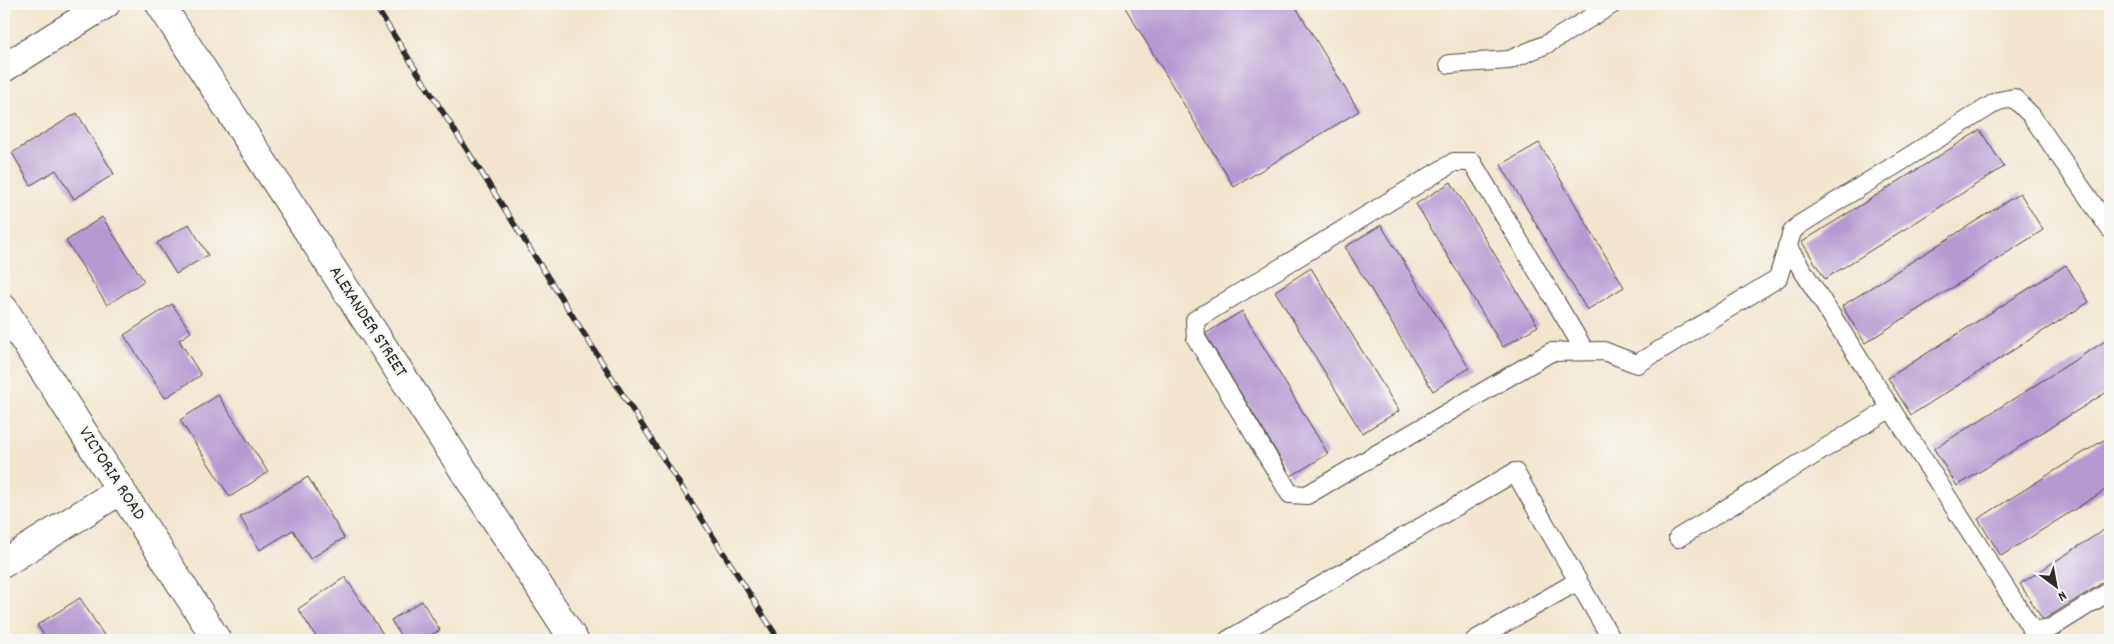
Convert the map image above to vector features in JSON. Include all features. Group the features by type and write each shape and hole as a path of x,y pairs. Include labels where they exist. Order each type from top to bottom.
{"street":[{"path":"4,68 106,4"},
{"name":"ALEXANDER STREET","path":"160,4 574,640"},
{"name":"VICTORIA ROAD","path":"4,309 217,640"},
{"path":"4,563 121,490"}],"lane":[{"path":"1449,64 1509,60 1547,44 1613,4"},
{"path":"1585,351 1472,162 1454,162 1195,320 1196,338 1290,494 1306,495 1551,352 1604,351 1637,364 1778,278 1792,232 1800,225 1998,101 2014,98 2031,115 2110,229"},
{"path":"1787,246 2033,630 2051,628 2110,591"},
{"path":"1678,538 1892,408"},
{"path":"1228,640 1515,472 1612,640"},
{"path":"1475,640 1578,581"}],"building":[{"path":"1123,4 1294,4 1359,111 1234,187"},
{"path":"77,113 114,174 74,199 56,170 31,185 12,153"},
{"path":"1980,130 2004,167 1825,279 1802,242"},
{"path":"1539,143 1624,287 1587,310 1501,165"},
{"path":"1451,182 1538,326 1503,347 1416,204"},
{"path":"2020,193 2043,230 1865,343 1842,306"},
{"path":"102,217 144,281 107,305 66,241"},
{"path":"189,224 208,255 176,274 157,243"},
{"path":"1381,225 1469,368 1433,391 1345,247"},
{"path":"2066,265 2089,302 1911,415 1888,378"},
{"path":"1311,268 1399,411 1362,433 1275,291"},
{"path":"172,304 191,332 179,340 201,375 165,398 124,335"},
{"path":"1242,311 1328,454 1291,476 1205,334"},
{"path":"2110,338 2110,390 1957,486 1934,449"},
{"path":"218,395 268,472 230,497 180,420"},
{"path":"2110,436 2110,487 2001,556 1978,519"},
{"path":"308,477 344,538 310,559 293,530 260,550 240,517"},
{"path":"2110,526 2110,578 2043,620 2020,584"},
{"path":"345,577 387,640 318,640 298,609"},
{"path":"80,598 107,640 47,640 37,625"},
{"path":"422,601 440,630 422,640 403,640 391,620"}],"railway":[{"path":"374,4 779,640"}]}
